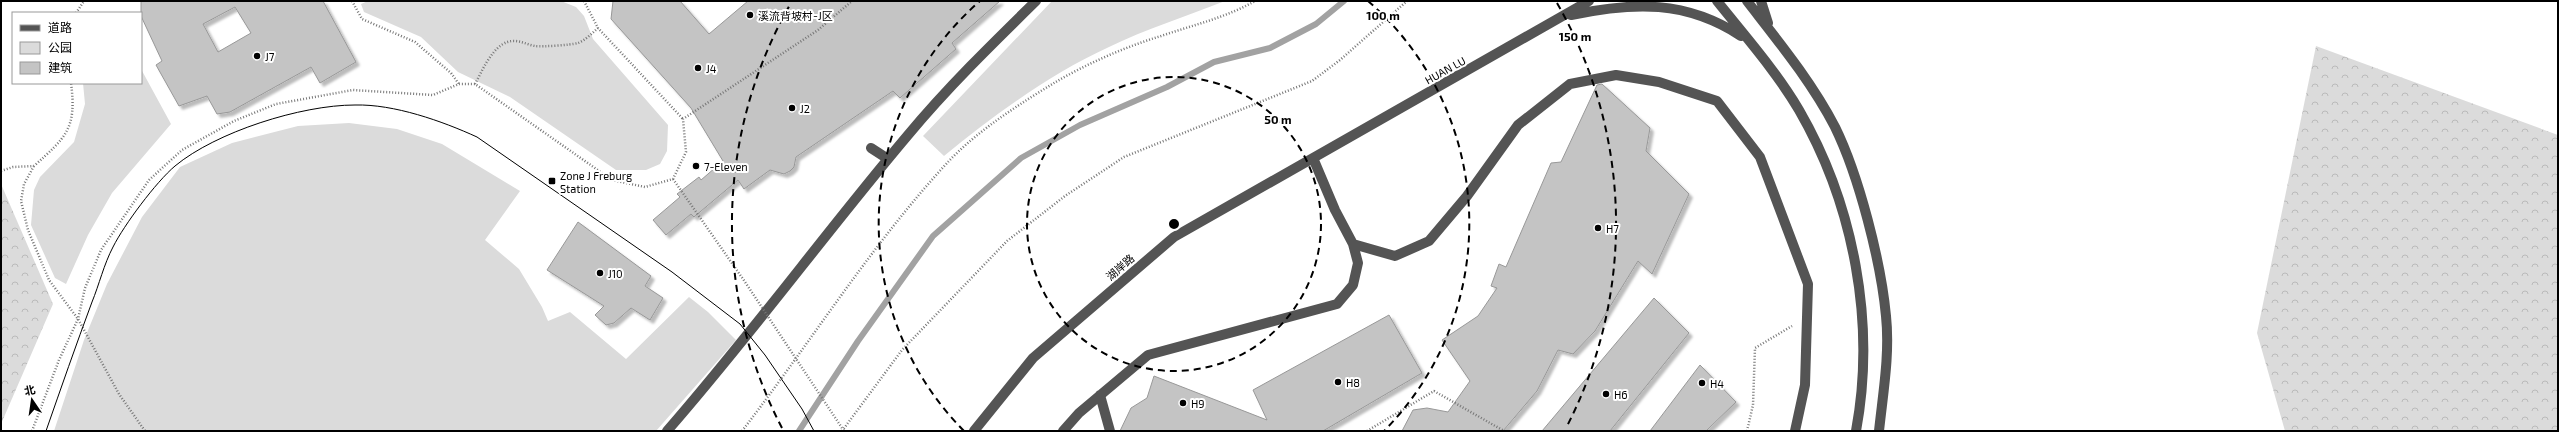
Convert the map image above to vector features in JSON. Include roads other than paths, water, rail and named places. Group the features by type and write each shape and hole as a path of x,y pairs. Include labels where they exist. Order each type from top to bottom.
{"street":[{"path":"667,431 731,357 908,134 971,66 1036,1"},
{"name":"HUAN LU","path":"1313,158 1590,1"},
{"path":"1717,1 1752,45 1799,110 1818,146 1838,195 1854,253 1864,329 1863,393 1856,431"},
{"path":"1747,1 1804,76 1835,128 1860,197 1875,253 1886,317 1886,367 1879,431"},
{"path":"1761,1 1771,33"},
{"path":"1561,17 1619,7 1664,5 1705,14 1752,45"},
{"path":"1353,244 1395,256 1430,241 1467,196 1518,125 1570,84 1616,75 1659,82 1717,101 1760,157 1808,284 1805,386 1795,431"},
{"path":"871,148 888,159"},
{"path":"1064,431 1079,413 1148,355 1337,304 1352,285 1358,263 1353,244 1335,210 1313,158"},
{"name":"湖岸路","path":"974,431 1033,358 1174,237 1313,158"},
{"path":"1100,395 1110,431"}],"waterway":[{"path":"799,431 858,341 933,236 1021,158 1080,125 1167,87 1214,62 1270,48 1316,24 1344,1"}],"tram line":[{"path":"46,431 104,267 110,254 132,216 167,173 192,154 213,142 260,123 285,115 310,110 333,106 355,105 370,105 402,110 449,125 477,137 672,272 740,324 765,355 802,409 814,431"}],"place":[{"name":"溪流背坡村-J区","path":"750,15"},
{"name":"J7","path":"257,56"},
{"name":"J4","path":"698,68"},
{"name":"J2","path":"792,108"},
{"name":"7-Eleven","path":"696,166"},
{"name":"Zone J Freburg Station","path":"552,181"},
{"name":"H7","path":"1598,228"},
{"name":"J10","path":"600,273"},
{"name":"H8","path":"1338,382"},
{"name":"H4","path":"1702,383"},
{"name":"H6","path":"1606,394"},
{"name":"H9","path":"1183,403"}]}
